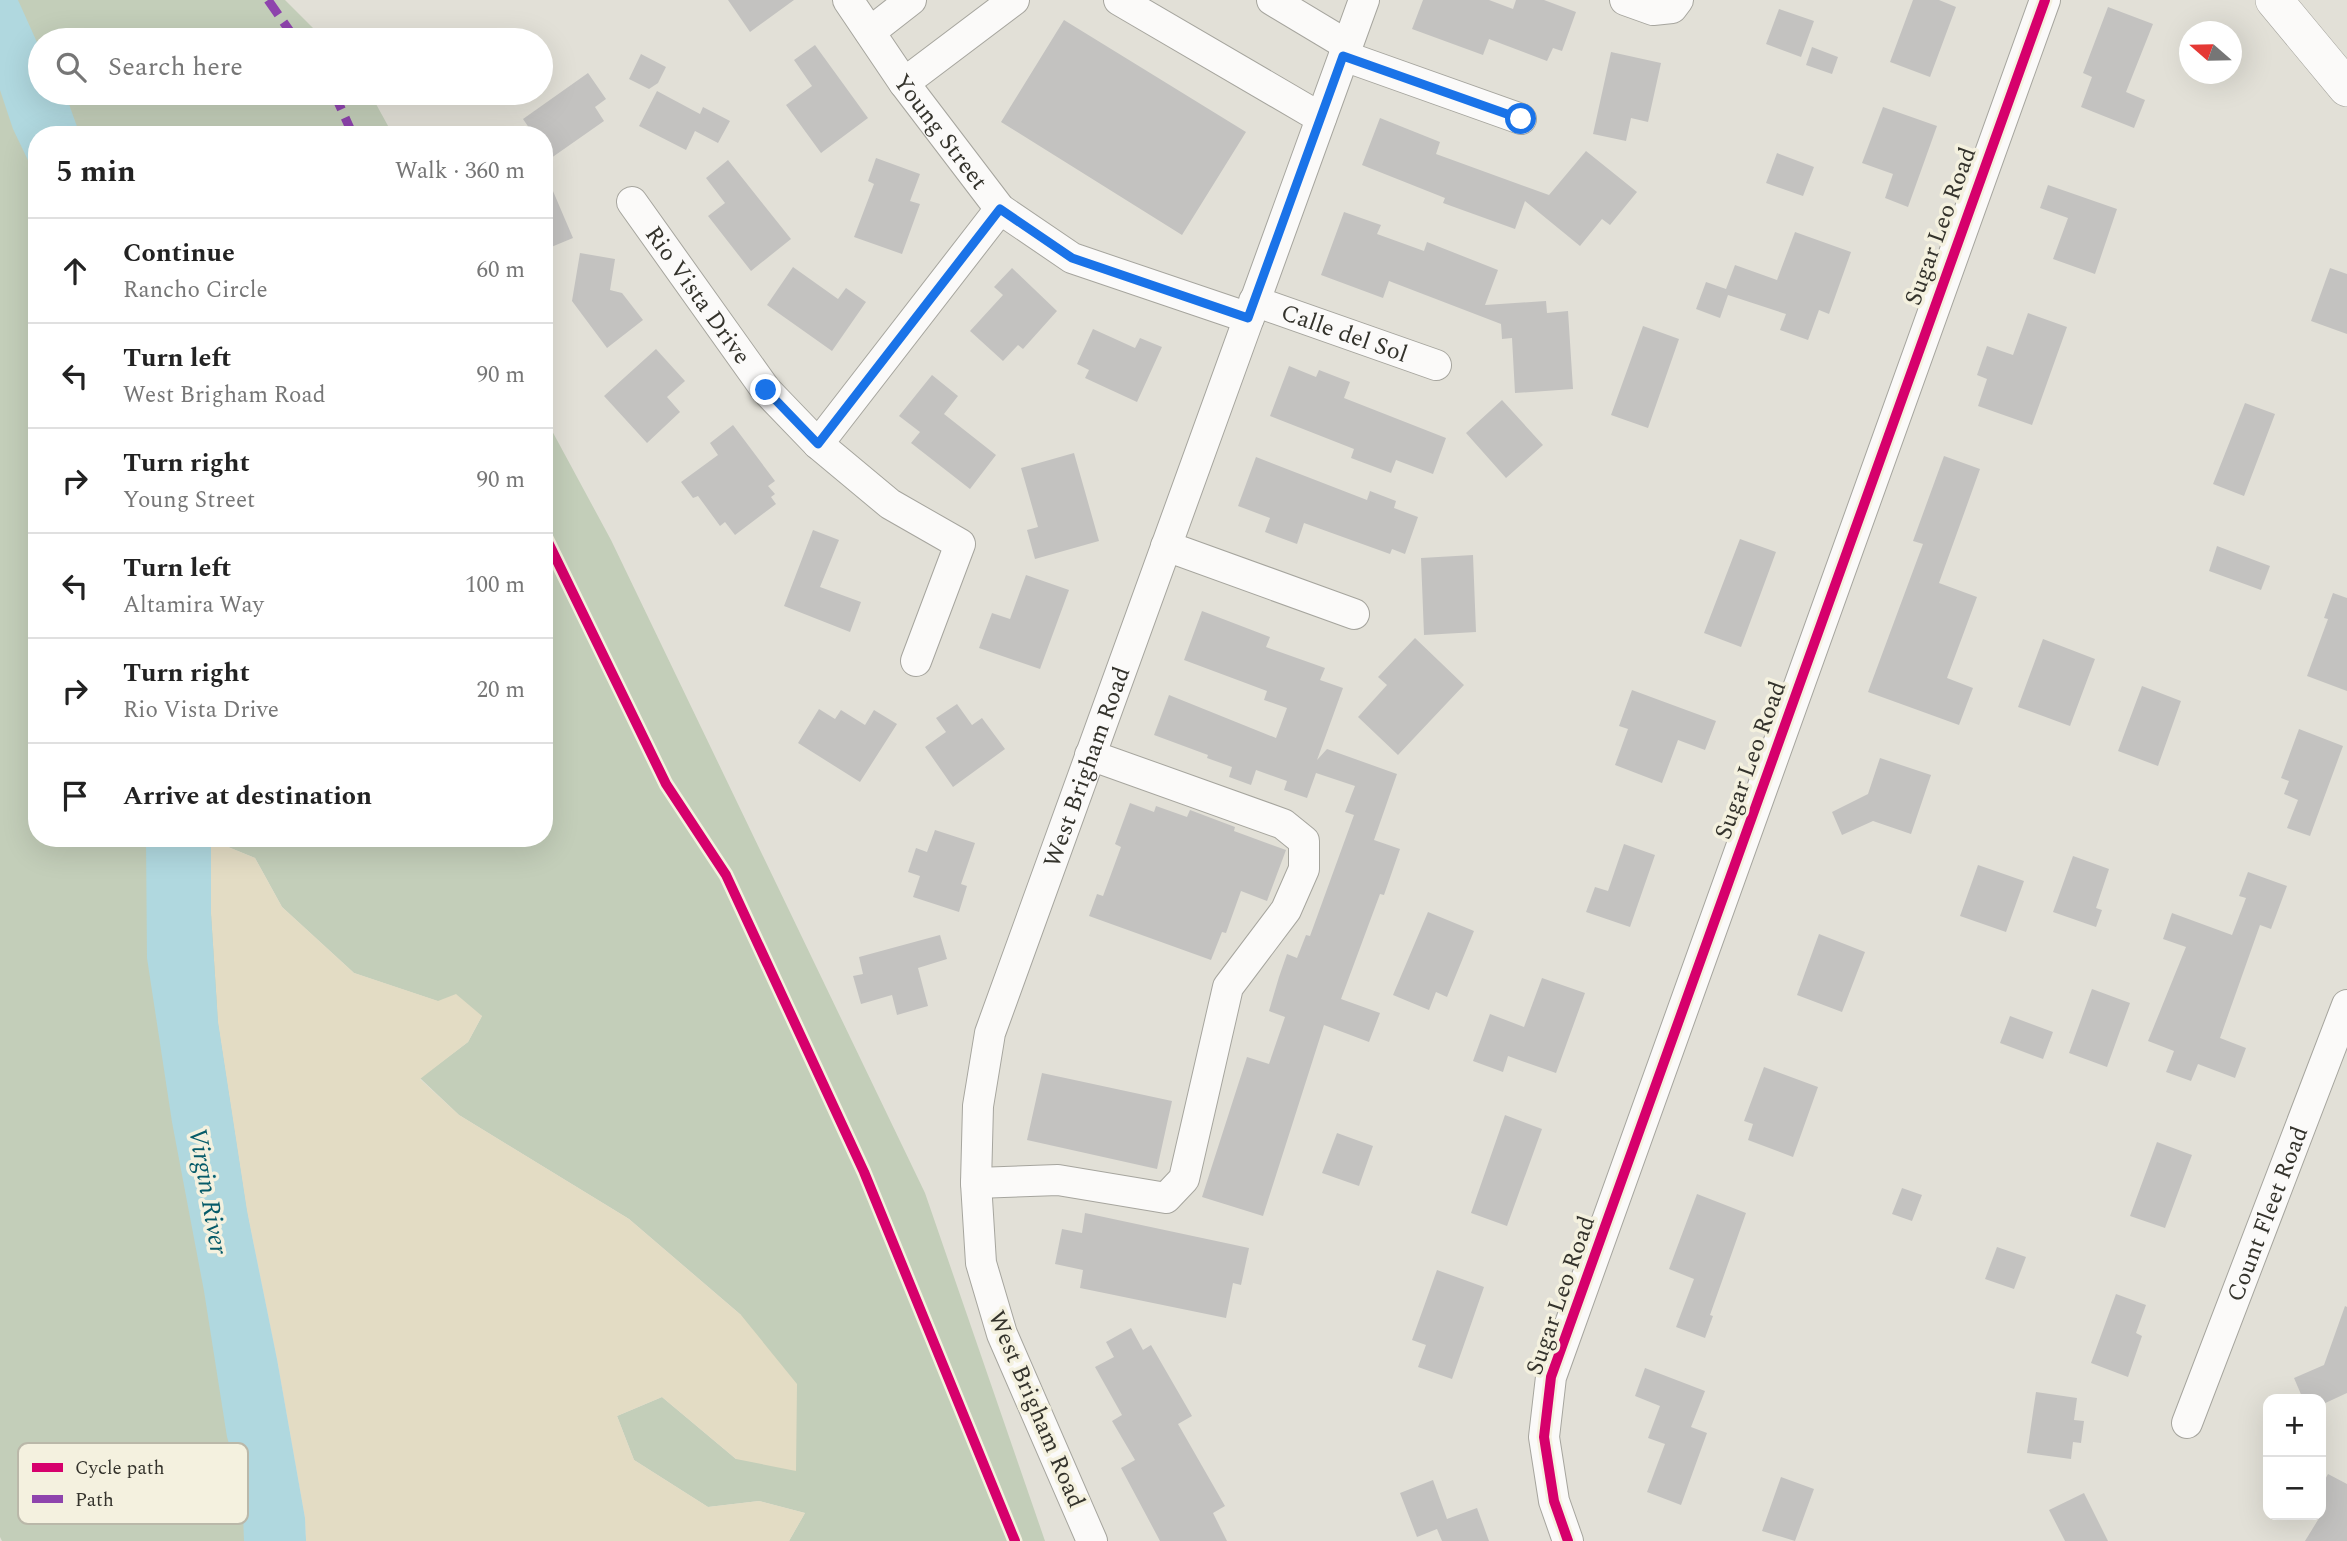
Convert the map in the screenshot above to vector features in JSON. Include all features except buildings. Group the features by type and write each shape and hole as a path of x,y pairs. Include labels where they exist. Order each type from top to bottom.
{"main road":[{"path":"2274,0 2347,88"}],"street":[{"name":"Young Street","path":"848,0 904,83 1000,209 1072,258 1251,310"},
{"path":"870,32 911,0"},
{"path":"904,83 1014,0"},
{"path":"1119,0 1321,118"},
{"path":"1272,0 1345,50 1521,119"},
{"name":"West Brigham Road","path":"1092,1541 1002,1334 981,1263 976,1183 978,1106 990,1033 1364,0"},
{"path":"1625,0 1653,10 1672,8 1678,0"},
{"name":"Sugar Leo Road","path":"1568,1541 1553,1502 1544,1437 1551,1377 2045,0"},
{"name":"Rio Vista Drive","path":"632,202 766,390 818,444 890,503 960,544 916,661"},
{"path":"818,444 1000,209"},
{"name":"Calle del Sol","path":"1251,310 1436,365"},
{"path":"1166,546 1354,614"},
{"path":"976,1183 1058,1180 1166,1198 1184,1179 1228,987 1286,910 1304,869 1304,841 1283,824 1090,755"},
{"name":"Count Fleet Road","path":"2186,1423 2347,1005"}],"green space":[{"path":"0,0 285,0 313,28 28,28 28,105 377,105 388,126 28,126 28,847 211,847 218,1022 247,1211 306,1541 2,1541"},
{"path":"553,433 611,540 925,1193 1045,1541 789,1541 805,1513 759,1501 708,1507 634,1460 617,1416 662,1397 736,1459 741,1315 629,1219 459,1115 420,1078 468,1042 482,1016 354,973 282,907 255,858 228,847 553,847"}],"sand":[{"path":"211,847 228,847 255,858 282,907 354,973 438,1001 456,994 482,1016 468,1042 420,1079 459,1115 629,1219 741,1315 797,1384 796,1471 736,1459 662,1397 617,1416 634,1460 708,1507 759,1501 805,1513 789,1541 306,1541 305,1518 277,1359 247,1211 218,1022 211,914"}],"water":[{"path":"0,0 18,0 31,28 28,28 28,105 69,105 77,126 28,126 28,160 13,129 0,90"},
{"name":"Virgin River","path":"146,847 211,847 211,914 218,1022 247,1211 277,1359 305,1518 306,1541 244,1541 243,1524 248,1524 248,1443 229,1443 227,1437 204,1291 172,1122 147,958"}],"marked path":[{"path":"268,0 288,28"},
{"path":"339,105 349,126"}],"cycle path":[{"path":"1568,1541 1554,1501 1544,1437 1551,1377 2045,0"},
{"path":"553,552 666,784 726,875 864,1172 1015,1541"}],"route":[{"path":"766,390 818,444 1000,209 1072,258 1248,318 1343,56 1521,119"}]}
